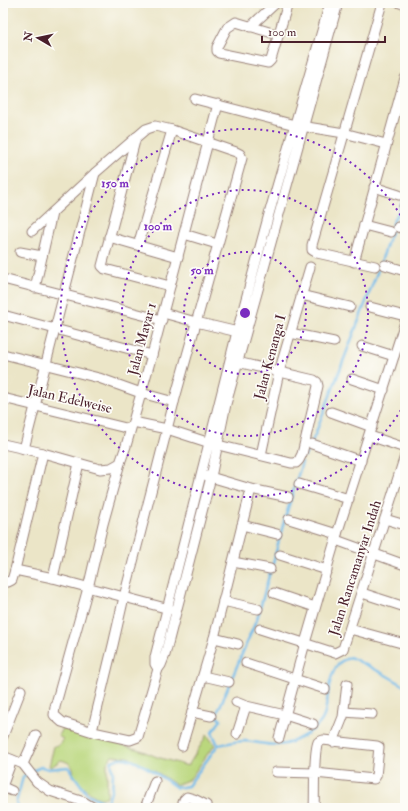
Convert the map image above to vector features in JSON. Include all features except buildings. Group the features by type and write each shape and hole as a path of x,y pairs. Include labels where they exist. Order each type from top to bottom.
{"street":[{"path":"250,26 276,3"},
{"path":"278,35 236,22 227,28 217,47 217,51 219,53 268,63 271,60 288,3"},
{"path":"158,669 155,664 155,657 201,474 214,444 226,404 241,332 299,125 330,3"},
{"path":"299,125 338,3"},
{"path":"376,266 317,252 312,250 312,245 382,3"},
{"path":"400,3 405,4"},
{"path":"354,262 386,144 402,102 405,78"},
{"path":"195,99 299,125 344,133 386,144"},
{"name":"Jalan Mayar 1","path":"92,731 62,722 54,715 55,706 88,588 103,524 152,356 218,104"},
{"path":"32,231 95,173 146,129 155,126 172,130 236,152 240,154 242,158 174,402 124,597 114,645 92,731 130,740 138,737 158,669 164,661 177,611 211,477 214,444"},
{"path":"138,245 172,130"},
{"path":"136,137 102,266 103,268 170,286"},
{"path":"24,448 95,173"},
{"path":"374,187 400,195"},
{"path":"35,288 52,213"},
{"path":"364,225 398,229"},
{"path":"184,234 218,244"},
{"path":"109,237 178,257"},
{"path":"20,252 42,256"},
{"path":"385,265 405,271"},
{"name":"Jalan Kenanga I","path":"261,455 279,372 310,267"},
{"path":"3,280 64,295 241,332"},
{"path":"301,295 350,307"},
{"path":"370,307 405,316"},
{"path":"3,315 152,356"},
{"path":"279,738 294,680 336,537 371,432 405,322"},
{"path":"290,333 334,342"},
{"path":"362,346 394,356"},
{"path":"3,354 98,378 141,393 174,402"},
{"path":"234,362 279,372"},
{"name":"Jalan Edelweise","path":"3,398 35,406 131,425 167,429 214,444 296,463 302,454 318,382 279,372"},
{"path":"352,379 384,390"},
{"path":"331,412 405,448"},
{"path":"312,444 361,461"},
{"path":"3,446 24,448 106,470 120,463"},
{"path":"3,581 8,582 12,580 43,453"},
{"name":"Jalan Rancamanyar Indah","path":"305,643 335,653 342,650 344,647 405,456"},
{"path":"53,578 79,463"},
{"path":"201,474 251,489 288,497"},
{"path":"299,484 349,498"},
{"path":"182,746 214,638 251,489"},
{"path":"289,519 336,537 374,554 405,565"},
{"path":"385,519 405,525"},
{"path":"242,525 277,534"},
{"path":"280,555 327,570"},
{"path":"233,562 270,569"},
{"path":"15,570 53,578 177,611"},
{"path":"274,593 315,607"},
{"path":"362,593 405,607"},
{"path":"223,601 258,609"},
{"path":"260,629 305,643"},
{"path":"350,629 405,644"},
{"path":"214,638 238,644"},
{"path":"246,663 325,689"},
{"path":"203,676 229,682"},
{"path":"333,742 344,712 347,684"},
{"path":"3,736 5,722 21,690"},
{"path":"236,702 313,724"},
{"path":"237,734 246,706"},
{"path":"192,712 211,716"},
{"path":"344,712 372,714"},
{"path":"25,766 36,735"},
{"path":"276,772 315,774 374,779 379,747 322,740 318,742 316,746 315,774 314,808"},
{"path":"3,756 25,766 34,779 50,791 96,808"},
{"path":"3,784 12,760"},
{"path":"145,808 155,781"},
{"path":"3,787 12,792"},
{"path":"181,808 187,797 206,805 205,808"}],"green space":[{"path":"62,728 140,750 157,757 188,766 207,735 215,745 190,779 176,785 160,774 128,757 112,756 107,763 107,796 99,798 89,792 73,776 71,765 67,762 61,760 51,767 49,766 54,746 59,745 63,739 58,736"}],"waterway":[{"path":"305,456 315,435 380,265 394,219 399,211 405,192"},
{"path":"272,567 302,462"},
{"path":"218,745 212,732 221,720 216,716 258,616 270,572"},
{"path":"32,771 41,767 49,769 68,767 87,794 104,802 109,798 112,788 112,761 120,758 135,761 177,788 188,786 218,745 245,741 280,745 296,740 313,729 322,721 324,716 330,681 335,669 340,662 350,657 405,686"},
{"path":"18,808 16,803 23,777 27,774"}]}
